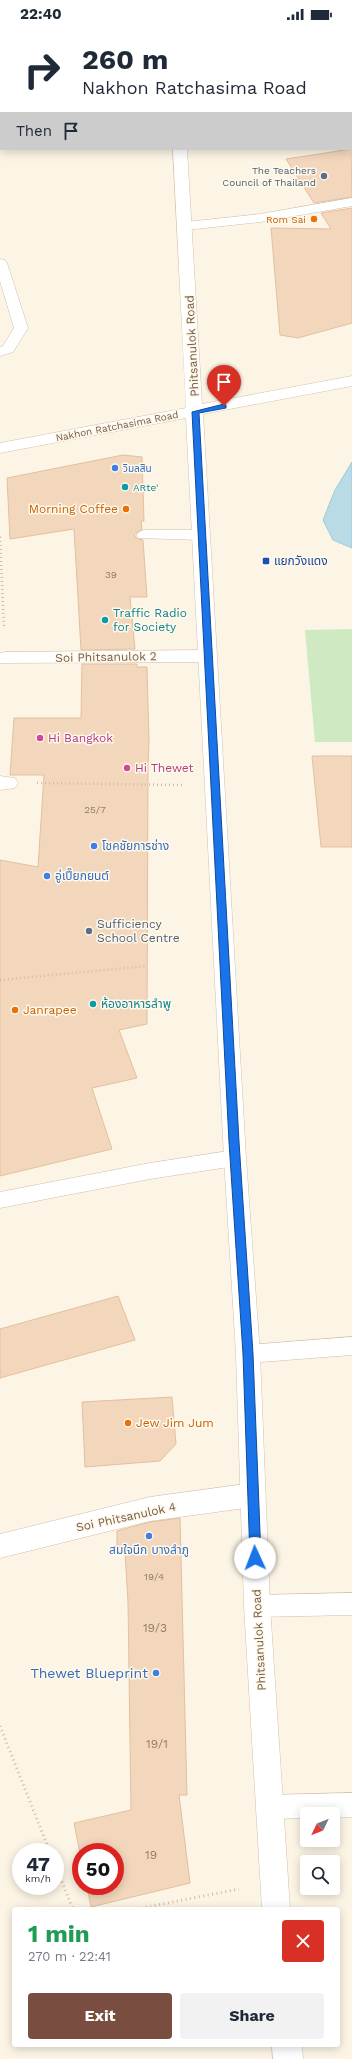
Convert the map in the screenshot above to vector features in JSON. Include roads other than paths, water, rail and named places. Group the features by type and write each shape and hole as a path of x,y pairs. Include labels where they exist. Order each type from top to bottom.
{"main road":[{"name":"Phitsanulok Road","path":"180,150 186,226 214,786 235,1158 248,1354 257,1606 276,1907"},
{"name":"Nakhon Ratchasima Road","path":"0,448 352,381"},
{"name":"Soi Phitsanulok 2","path":"5,658 207,656"},
{"name":"Soi Phitsanulok 4","path":"0,1546 150,1509 253,1495"},
{"path":"287,2047 288,2059"}],"lane":[{"path":"186,226 260,218 352,202"},
{"path":"0,263 21,328 8,349 0,352"},
{"path":"144,535 202,535"},
{"path":"0,1200 150,1171 235,1158"},
{"path":"248,1354 352,1346"},
{"path":"257,1606 352,1604"},
{"path":"269,1807 352,1805"}],"water":[{"path":"352,462 352,548 333,540 323,520 335,490"}],"place":[{"name":"The Teachers Council of Thailand","path":"324,176"},
{"name":"Rom Sai","path":"314,219"},
{"name":"วิมลสิน","path":"115,468"},
{"name":"ARte'","path":"125,487"},
{"name":"Morning Coffee","path":"126,509"},
{"name":"แยกวังแดง","path":"266,561"},
{"name":"Traffic Radio for Society","path":"105,620"},
{"name":"Hi Bangkok","path":"40,738"},
{"name":"Hi Thewet","path":"127,768"},
{"name":"โชคชัยการช่าง","path":"94,846"},
{"name":"อู่เปี๊ยกยนต์","path":"47,876"},
{"name":"Sufficiency School Centre","path":"89,931"},
{"name":"ห้องอาหารลำพู","path":"93,1004"},
{"name":"Janrapee","path":"15,1010"},
{"name":"Jew Jim Jum","path":"128,1423"},
{"name":"สมใจนึก บางลำภู","path":"149,1536"},
{"name":"Thewet Blueprint","path":"156,1673"}]}
